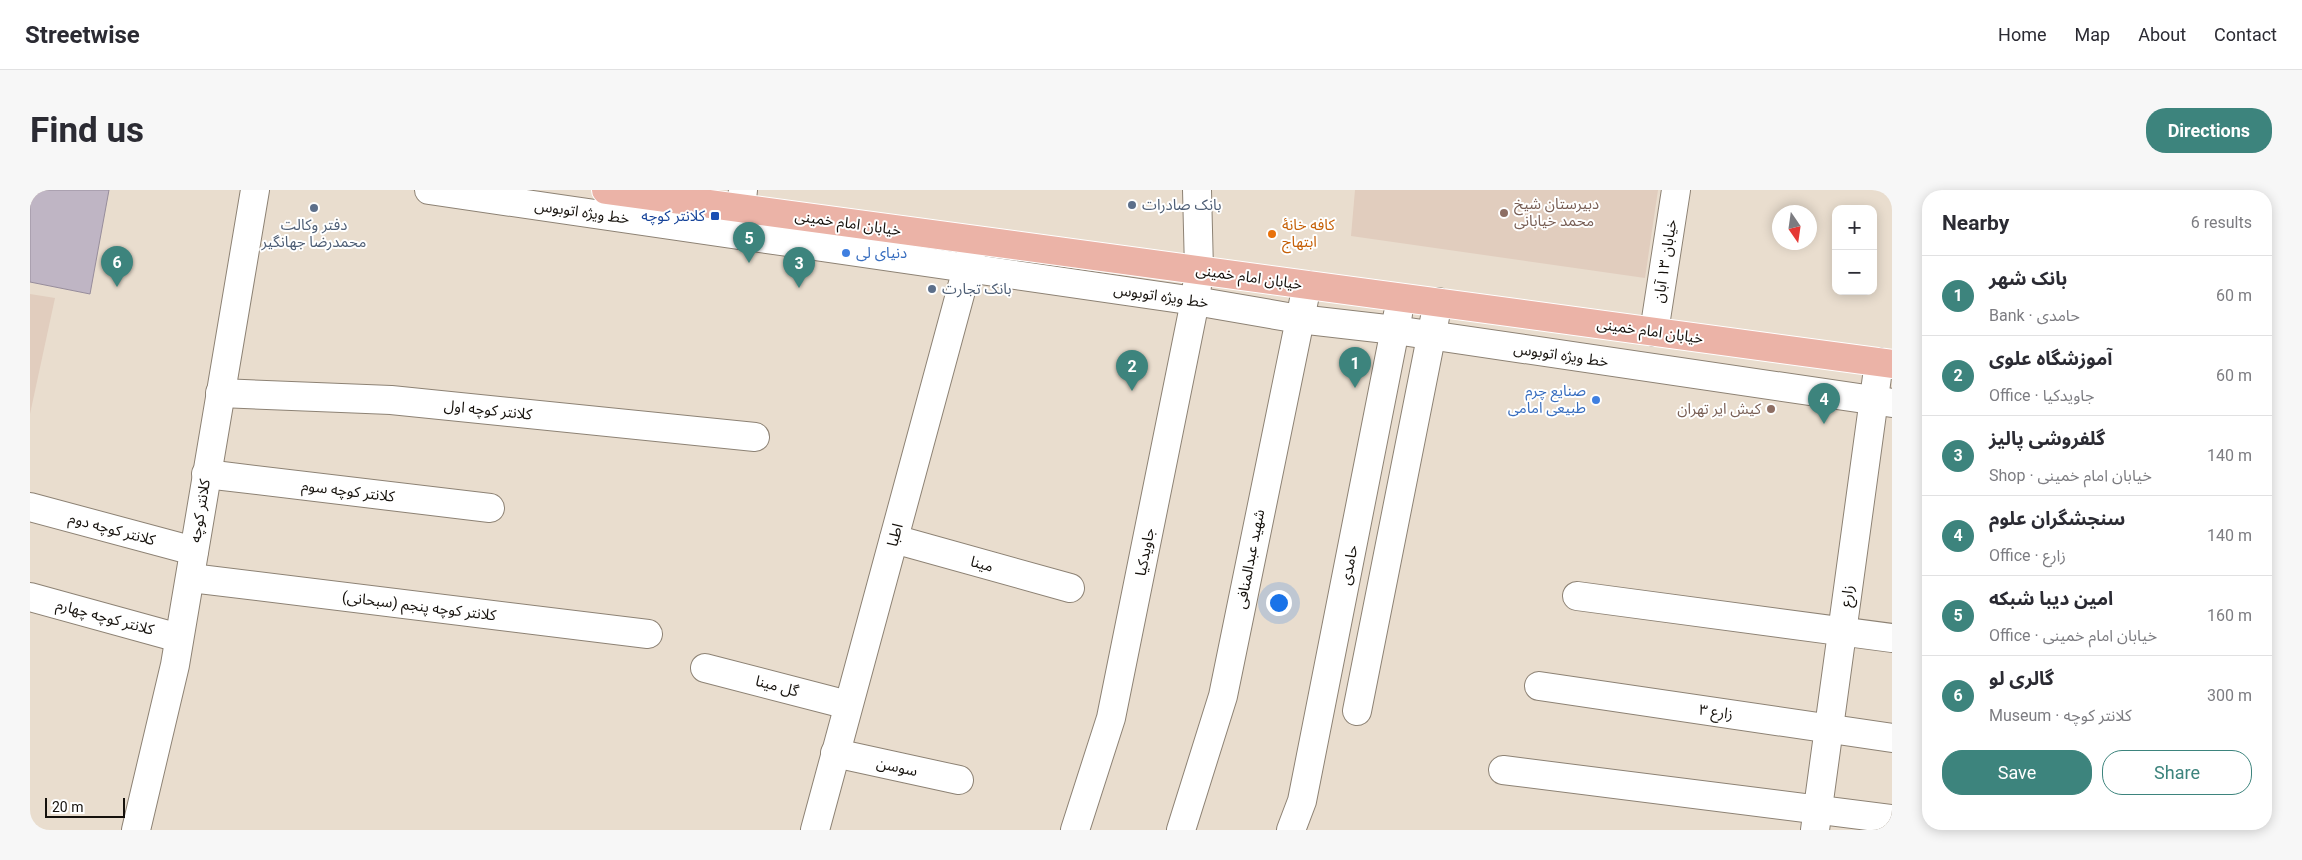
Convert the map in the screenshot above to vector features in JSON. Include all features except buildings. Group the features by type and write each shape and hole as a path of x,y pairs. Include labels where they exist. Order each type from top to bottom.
{"main road":[{"name":"خیابان امام خمینی","path":"606,190 742,199 974,240 1886,363"}],"street":[{"name":"کلانتر کوچه","path":"136,830 175,665 255,190"},
{"name":"خط ویژه اتوبوس","path":"429,190 1195,301 1299,318 1395,330 1883,401"},
{"name":"جاویدکیا","path":"1074,830 1111,718 1195,301 1199,270 1197,190"},
{"name":"خیابان ١٣ آبان","path":"1654,332 1676,190"},
{"name":"اطبا","path":"815,830 974,240"},
{"name":"شهید عبدالمنافی","path":"1181,830 1223,696 1307,285"},
{"name":"حامدی","path":"1291,830 1302,801 1402,298"},
{"path":"1356,711 1438,302"},
{"name":"زارع","path":"1816,820 1842,630 1883,401 1886,363"},
{"name":"کلانتر کوچه اول","path":"220,393 391,400 755,437"},
{"name":"کلانتر کوچه سوم","path":"206,474 490,508"},
{"name":"کلانتر کوچه دوم","path":"30,507 194,551"},
{"name":"مینا","path":"894,539 1070,588"},
{"name":"کلانتر کوچه پنجم (سبحانی)","path":"191,578 648,634"},
{"path":"1577,596 1892,638"},
{"name":"کلانتر کوچه چهارم","path":"30,597 179,638"},
{"name":"گل مینا","path":"705,668 848,706"},
{"name":"زارع ۳","path":"1540,686 1892,738"},
{"name":"سوسن","path":"836,753 959,780"},
{"path":"1502,770 1816,820 1892,819"}],"shaded area":[{"name":"دبیرستان شیخ محمد خیابانی","path":"1355,190 1658,190 1645,278 1351,236"},
{"path":"30,294 55,298 30,414"}],"place":[{"name":"بانک صادرات","path":"1132,205"},
{"name":"دفتر وکالت محمدرضا جهانگیر","path":"314,208"},
{"name":"دبیرستان شیخ محمد خیابانی","path":"1504,213"},
{"name":"کلانتر کوچه","path":"715,216"},
{"name":"کافه خانهٔ ابتهاج","path":"1272,234"},
{"name":"دنیای لی","path":"846,253"},
{"name":"امین دیبا شبکه","path":"749,263"},
{"name":"گالری لو","path":"117,287"},
{"name":"گلفروشی پالیز","path":"799,288"},
{"name":"بانک تجارت","path":"932,289"},
{"name":"بانک شهر","path":"1355,388"},
{"name":"آموزشگاه علوی","path":"1132,391"},
{"name":"صنایع چرم طبیعی امامی","path":"1596,400"},
{"name":"کیش ایر تهران","path":"1771,409"},
{"name":"سنجشگران علوم","path":"1824,424"}]}
